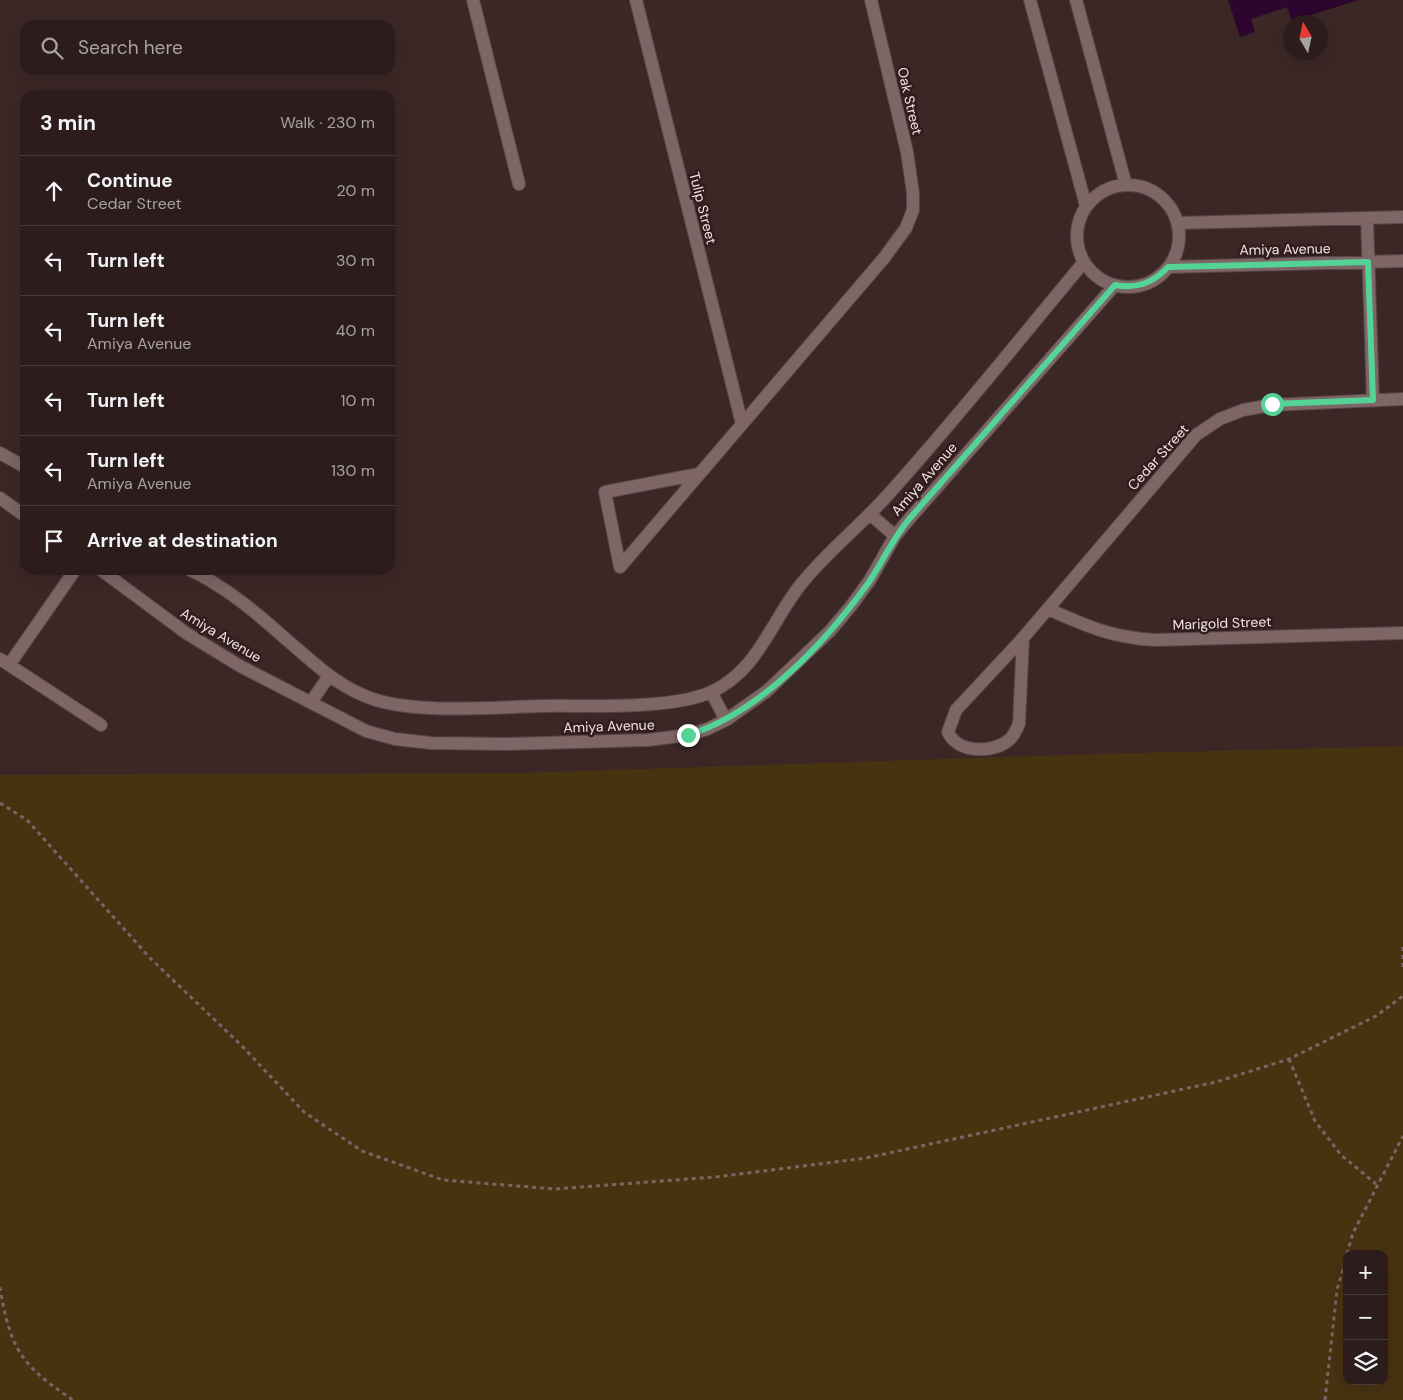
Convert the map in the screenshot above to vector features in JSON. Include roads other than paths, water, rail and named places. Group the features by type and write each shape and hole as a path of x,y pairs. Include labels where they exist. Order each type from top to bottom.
{"street":[{"path":"473,0 520,184"},
{"name":"Tulip Street","path":"636,0 742,424"},
{"name":"Oak Street","path":"742,424 884,258 906,228 913,210 913,193 907,152 871,0"},
{"path":"1030,0 1086,206"},
{"path":"1076,0 1126,185"},
{"path":"1126,185 1146,188 1163,198 1178,223 1178,247 1168,267 1160,276 1144,284 1127,287 1115,285 1097,277 1079,253 1077,234 1078,224 1086,206 1104,191 1126,185"},
{"name":"Amiya Avenue","path":"1178,223 1403,217"},
{"path":"1367,218 1373,400"},
{"name":"Amiya Avenue","path":"198,575 233,596 328,676 349,689 376,700 401,705 436,707 646,703 692,698 711,692 748,666 798,589 870,514 1084,262"},
{"name":"Amiya Avenue","path":"1168,267 1403,262"},
{"name":"Amiya Avenue","path":"108,575 186,633 240,666 366,732 395,739 431,743 507,744 648,740 688,735 726,720 767,691 830,631 870,580 895,536 1115,285"},
{"name":"Cedar Street","path":"1023,638 1020,716 1014,735 994,748 976,749 961,746 951,739 948,732 956,710 1023,638 1175,457 1204,430 1220,419 1243,410 1272,404 1403,399"},
{"path":"699,474 605,492 620,567 742,424"},
{"path":"0,453 20,464"},
{"path":"0,498 20,512"},
{"path":"870,514 895,536"},
{"path":"71,575 5,662 101,725"},
{"name":"Marigold Street","path":"1048,609 1104,633 1131,639 1156,640 1403,633"},
{"path":"311,702 328,676"},
{"path":"711,692 726,720"}]}
